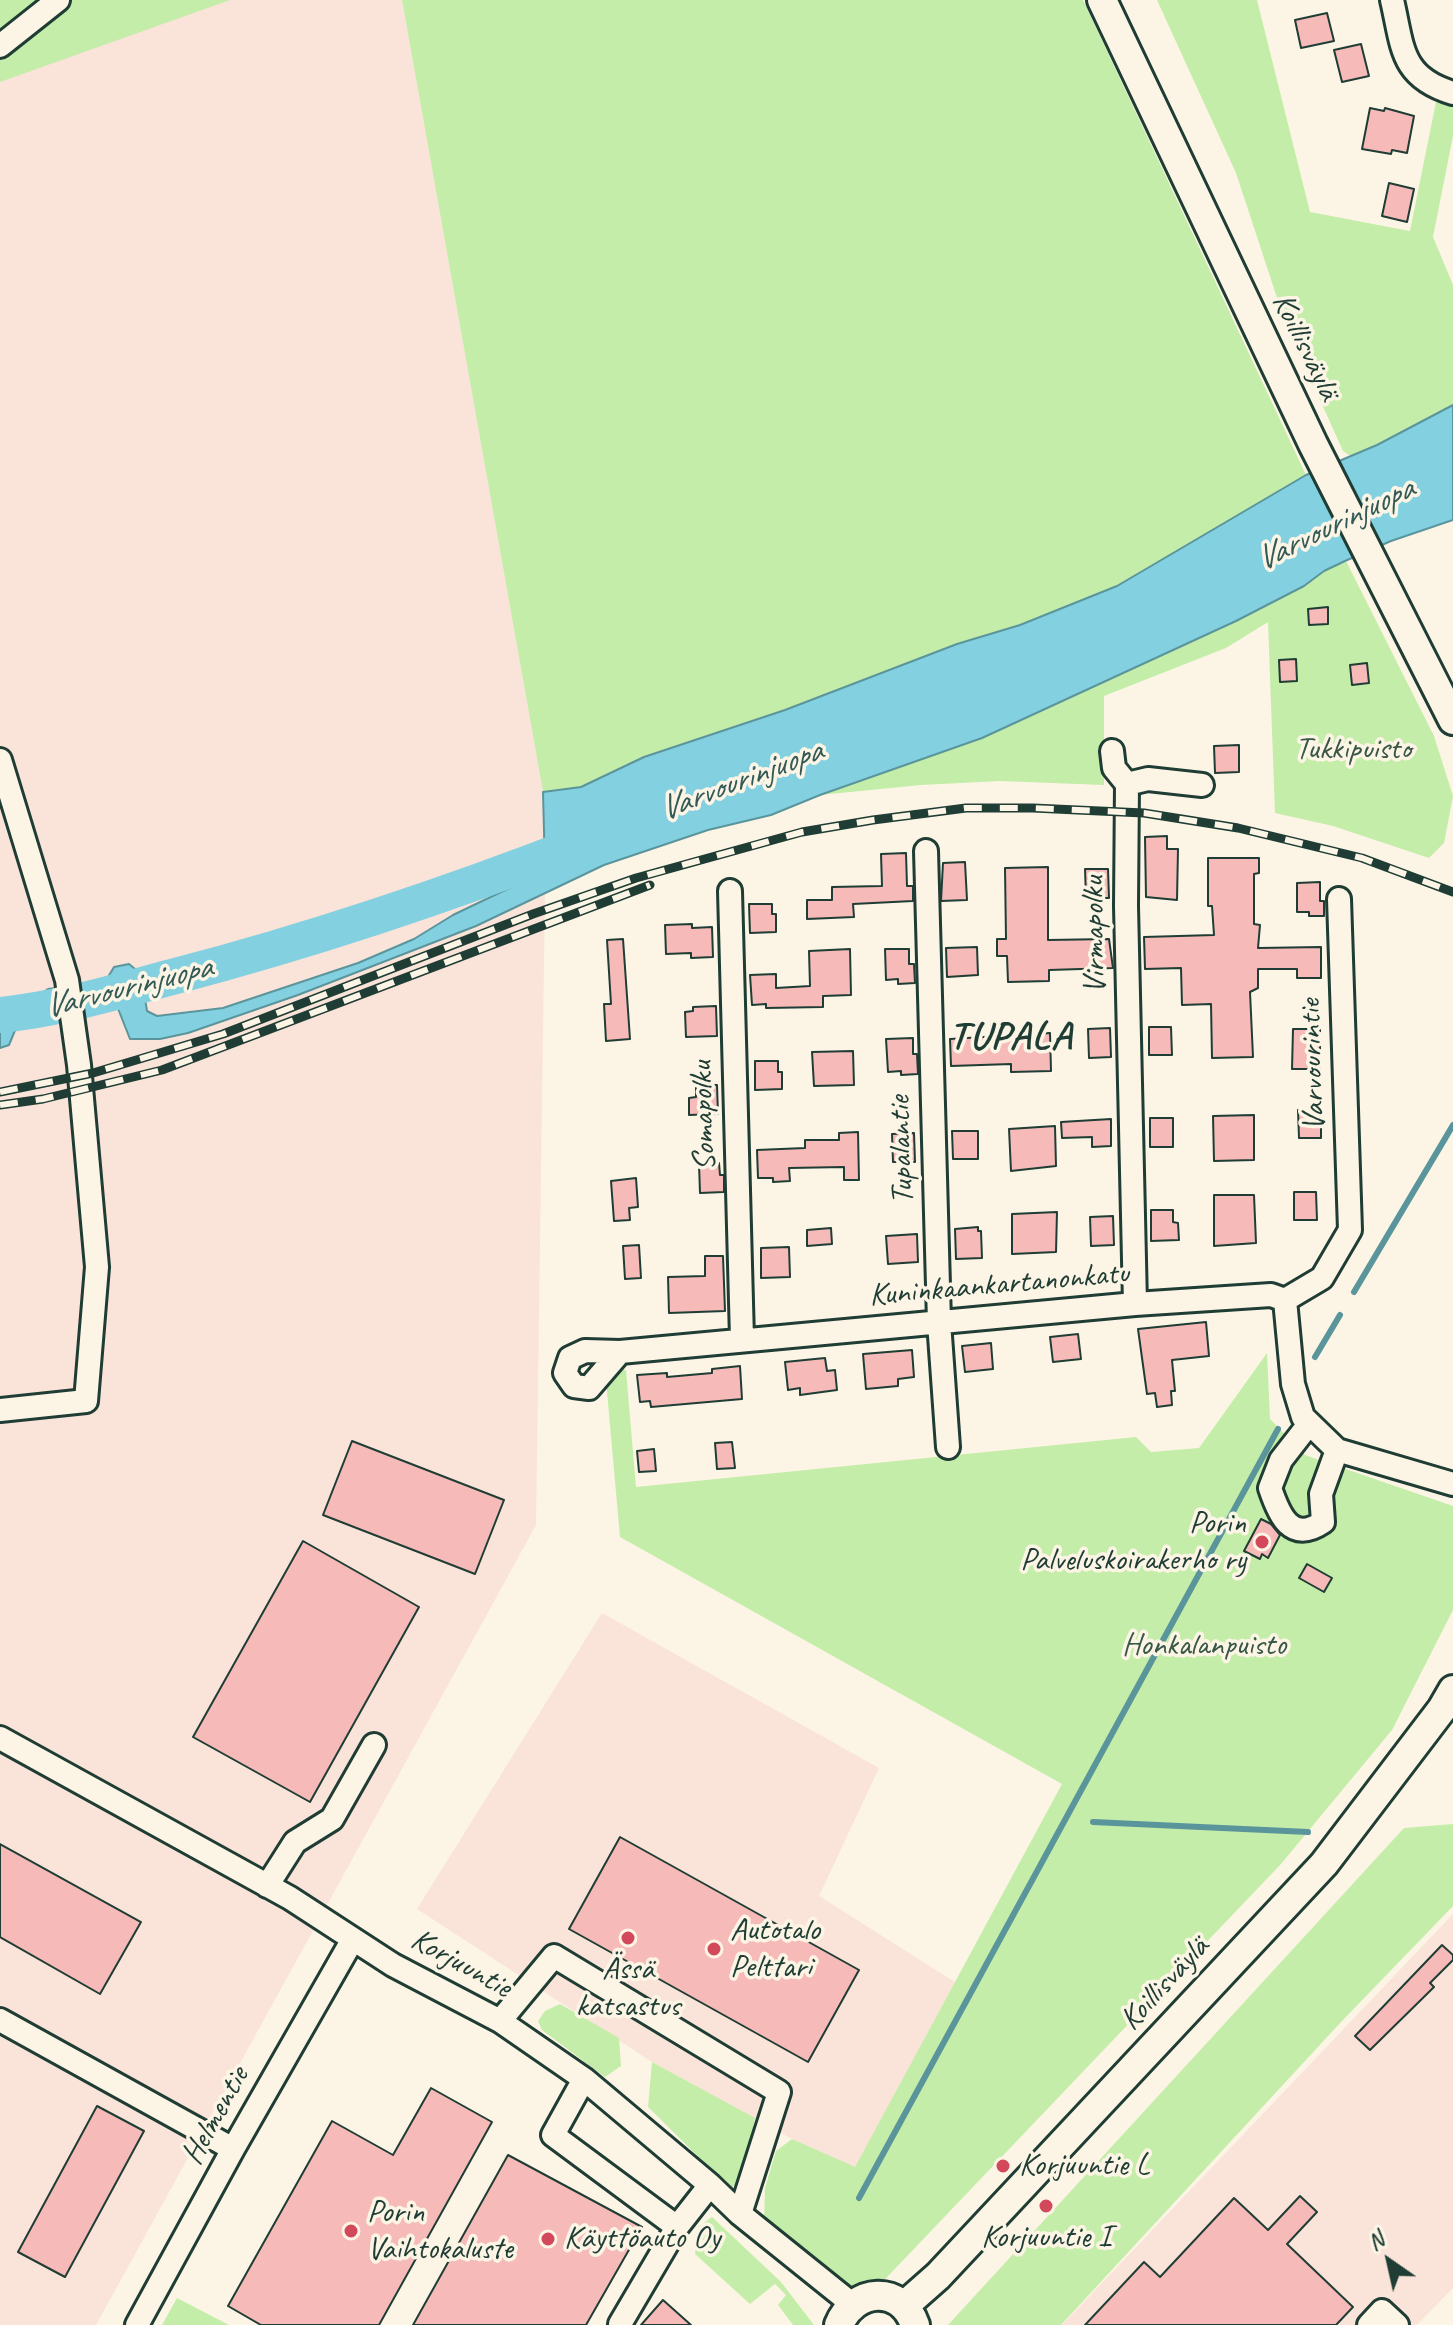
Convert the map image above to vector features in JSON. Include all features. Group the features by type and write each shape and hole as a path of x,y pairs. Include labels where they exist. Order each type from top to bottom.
{"main road":[{"name":"Koillisväylä","path":"1102,0 1313,444 1453,720"},
{"name":"Koillisväylä","path":"910,2316 938,2276 1324,1864 1449,1705"},
{"path":"845,2315 873,2295 895,2299 910,2316"}],"street":[{"path":"0,46 58,0"},
{"path":"1392,0 1407,62 1427,84 1453,93"},
{"path":"1112,751 1114,768 1127,784 1148,779 1202,785"},
{"path":"0,760 67,980 79,1065 97,1267 86,1401 0,1410"},
{"name":"Virmapolku","path":"1127,784 1126,906 1135,1304"},
{"name":"Tupalantie","path":"926,851 939,1322 948,1447"},
{"name":"Somapolku","path":"730,891 742,1339"},
{"name":"Varvourintie","path":"1285,1300 1322,1278 1350,1230 1339,899"},
{"name":"Kuninkaankartanonkatu","path":"620,1352 1135,1304 1271,1295 1285,1300"},
{"path":"1285,1300 1293,1384 1303,1417 1309,1424 1337,1450 1453,1484"},
{"path":"1309,1424 1281,1460 1270,1488 1280,1516 1297,1529 1311,1530 1323,1522 1321,1494 1337,1450"},
{"name":"Korjuuntie","path":"0,1738 267,1886 393,1965 500,2021 584,2079 710,2185 845,2315"},
{"path":"267,1886 295,1842 332,1819 374,1745"},
{"name":"Helmentie","path":"137,2325 353,1939"},
{"path":"500,2021 554,1956 779,2092 740,2214"},
{"path":"0,2020 233,2149"},
{"path":"584,2079 553,2135 677,2227"},
{"path":"620,2324 677,2227 710,2185"},
{"path":"1369,2325 1382,2311 1397,2325"}],"shaded area":[{"path":"0,0 402,0 543,792 545,890 536,1525 96,2325 0,2325"},
{"path":"602,1613 879,1768 819,1896 955,1982 855,2168 792,2139 652,2062 417,1909"},
{"path":"1453,1914 1453,2288 1417,2325 1062,2325"}],"green space":[{"path":"0,0 230,0 0,82"},
{"path":"402,0 1083,0 1306,475 1117,586 1020,625 957,644 785,710 644,757 581,787 543,792"},
{"path":"1157,0 1257,0 1310,212 1410,231 1436,102 1453,106 1453,136 1433,237 1453,285 1453,405 1352,457 1343,451 1285,322 1236,173"},
{"name":"Tukkipuisto","path":"1346,561 1434,736 1453,796 1444,843 1429,858 1333,826 1275,813 1268,622 1226,648 1104,696 1104,785 1000,781 820,795 982,738 1236,621"},
{"name":"Honkalanpuisto","path":"1267,1353 1270,1419 1305,1455 1453,1506 1453,1610 1392,1730 1281,1864 869,2296 833,2277 764,2225 765,2188 776,2151 792,2139 855,2167 1062,1784 620,1537 605,1369 626,1370 636,1487 1136,1437 1151,1452 1199,1448"},
{"path":"1453,1824 1453,1906 1341,2022 1061,2325 948,2325 1404,1828"},
{"path":"560,2004 619,2038 621,2066 605,2077 542,2030 538,2021 545,2011"},
{"path":"652,2062 755,2118 745,2173 731,2189 648,2107"},
{"path":"712,2217 781,2282 814,2325 793,2325 778,2305 786,2295 775,2284 750,2304 695,2254 698,2227"},
{"path":"177,2298 229,2325 162,2325"}],"water":[{"path":"1453,405 1453,520 1345,561 1236,621 982,738 771,815 708,830 604,865 476,926 298,995 188,1033 160,1039 130,1039 117,1006 18,1023 9,1045 0,1048 0,1006 28,1002 48,989 108,977 114,967 129,964 141,974 147,1011 157,1016 223,1008 358,963 414,939 453,915 545,871 543,792 581,787 644,757 785,710 957,644 1020,625 1117,586 1306,475 1377,445"}],"building":[{"path":"1327,13 1334,41 1301,48 1295,20"},
{"path":"1361,44 1369,76 1342,82 1334,50"},
{"path":"1370,108 1384,111 1385,108 1414,116 1407,153 1392,150 1391,154 1362,149"},
{"path":"1389,183 1414,189 1407,222 1382,216"},
{"path":"1328,607 1328,624 1309,625 1308,609"},
{"path":"1296,659 1297,681 1280,682 1279,660"},
{"path":"1367,663 1369,683 1352,685 1350,665"},
{"path":"1239,745 1239,772 1215,773 1214,746"},
{"path":"1167,836 1167,849 1178,849 1177,900 1146,897 1145,837"},
{"path":"906,853 907,886 913,886 913,901 853,904 854,917 807,919 807,900 832,900 832,887 882,886 881,854"},
{"path":"1208,858 1259,858 1259,873 1254,874 1254,924 1260,925 1258,948 1321,947 1321,978 1297,978 1297,969 1258,969 1258,988 1250,992 1253,1057 1212,1058 1211,1004 1182,1005 1181,968 1145,969 1144,937 1214,935 1212,906 1208,906"},
{"path":"965,862 967,900 941,901 943,863"},
{"path":"1048,867 1048,940 1109,939 1113,968 1049,970 1049,981 1008,982 1007,956 997,956 997,939 1006,939 1005,868"},
{"path":"1085,869 1108,869 1109,898 1086,898"},
{"path":"1320,882 1324,916 1297,912 1297,883"},
{"path":"749,904 772,904 772,914 776,914 776,932 750,933"},
{"path":"692,924 692,928 712,927 713,957 691,958 691,953 666,954 665,925"},
{"path":"623,939 630,1039 606,1041 604,1004 611,1004 607,940"},
{"path":"977,947 978,975 947,977 946,948"},
{"path":"850,949 851,995 823,996 823,1007 766,1008 766,1004 752,1005 750,975 776,974 776,988 810,986 809,951"},
{"path":"885,949 909,949 909,964 914,964 915,983 898,984 898,979 886,980"},
{"path":"716,1006 717,1036 686,1037 685,1012 693,1011 693,1007"},
{"path":"1149,1027 1171,1027 1172,1055 1149,1055"},
{"path":"1110,1028 1111,1057 1089,1058 1088,1029"},
{"path":"1293,1029 1320,1029 1320,1069 1292,1069"},
{"path":"1050,1033 1051,1071 1011,1072 1011,1064 951,1066 950,1039"},
{"path":"913,1038 918,1074 888,1072 886,1039"},
{"path":"853,1051 854,1085 814,1086 812,1052"},
{"path":"755,1061 778,1061 778,1072 782,1072 782,1089 755,1090"},
{"path":"696,1085 717,1085 718,1114 689,1115 689,1098 696,1097"},
{"path":"1298,1110 1321,1110 1321,1138 1299,1138"},
{"path":"1254,1115 1254,1160 1214,1161 1213,1116"},
{"path":"1150,1118 1173,1118 1173,1147 1150,1147"},
{"path":"1111,1119 1111,1146 1092,1147 1092,1137 1062,1138 1061,1122"},
{"path":"1055,1126 1056,1166 1011,1171 1009,1129"},
{"path":"952,1131 978,1131 978,1159 953,1159"},
{"path":"858,1132 859,1180 844,1180 844,1167 789,1168 790,1181 773,1182 773,1178 758,1178 757,1150 805,1148 805,1140 839,1140 839,1133"},
{"path":"914,1133 915,1162 893,1162 892,1134"},
{"path":"719,1163 720,1175 724,1175 724,1192 700,1193 699,1164"},
{"path":"636,1178 638,1207 629,1208 630,1220 614,1221 611,1181"},
{"path":"1294,1192 1316,1192 1317,1220 1294,1220"},
{"path":"1214,1195 1254,1195 1256,1243 1214,1246"},
{"path":"1151,1210 1173,1210 1179,1240 1151,1241"},
{"path":"1057,1212 1056,1252 1012,1254 1012,1214"},
{"path":"1113,1216 1114,1245 1091,1246 1090,1217"},
{"path":"978,1227 981,1231 982,1258 956,1259 955,1229"},
{"path":"831,1228 832,1244 807,1246 807,1230"},
{"path":"917,1234 918,1262 888,1264 886,1236"},
{"path":"639,1245 641,1278 625,1279 623,1246"},
{"path":"789,1247 790,1277 761,1278 761,1248"},
{"path":"705,1256 723,1256 725,1311 669,1313 668,1277 705,1276"},
{"path":"1206,1322 1209,1356 1172,1360 1175,1391 1171,1391 1172,1405 1157,1407 1155,1393 1147,1394 1138,1329"},
{"path":"1078,1334 1081,1359 1053,1362 1050,1337"},
{"path":"991,1343 993,1369 965,1372 962,1346"},
{"path":"912,1350 914,1377 898,1379 898,1386 866,1389 863,1354"},
{"path":"825,1358 827,1371 835,1370 837,1390 800,1395 800,1388 788,1390 785,1362"},
{"path":"740,1366 742,1399 651,1407 650,1401 640,1402 637,1375 667,1373 667,1377 712,1373 712,1369"},
{"path":"352,1441 504,1500 475,1574 323,1515"},
{"path":"732,1442 735,1468 717,1469 715,1443"},
{"path":"654,1449 656,1471 639,1472 637,1451"},
{"name":"Porin Palveluskoirakerho ry","path":"1261,1519 1271,1524 1280,1535 1268,1558 1262,1554 1260,1559 1244,1551"},
{"path":"303,1541 419,1607 310,1802 193,1737"},
{"path":"1307,1564 1332,1578 1324,1592 1299,1578"},
{"name":"Autotalo Pelttari","path":"620,1837 859,1970 808,2062 569,1929"},
{"path":"0,1844 141,1922 100,1994 0,1937"},
{"path":"1442,1945 1453,1955 1453,1960 1430,1983 1434,1987 1370,2050 1355,2036"},
{"name":"Porin Vaihtokaluste","path":"431,2088 492,2122 379,2325 261,2325 228,2306 332,2121 393,2155"},
{"path":"97,2106 144,2131 65,2277 18,2252"},
{"name":"Käyttöauto Oy","path":"508,2155 642,2227 586,2325 413,2325"},
{"path":"1300,2196 1317,2212 1287,2244 1353,2307 1336,2325 1085,2325 1144,2262 1160,2277 1234,2198 1268,2230"},
{"path":"663,2300 691,2325 641,2325"}],"waterway":[{"name":"Varvourinjuopa","path":"0,1015 44,1009 225,963 435,897 589,840"},
{"path":"1354,1292 1453,1125"},
{"path":"1315,1357 1340,1315"},
{"path":"859,2198 1278,1429"},
{"path":"1093,1822 1308,1832"}],"railway":[{"path":"0,1092 93,1073 223,1034 533,914 636,878 802,832 873,820 966,808 1144,813 1238,828 1362,858 1453,892"},
{"path":"0,1105 43,1099 162,1070 650,885"}],"place":[{"name":"Porin Palveluskoirakerho ry","path":"1262,1542"},
{"name":"Ässä katsastus","path":"628,1938"},
{"name":"Autotalo Pelttari","path":"714,1949"},
{"name":"Korjuuntie L","path":"1003,2166"},
{"name":"Korjuuntie I","path":"1046,2206"},
{"name":"Porin Vaihtokaluste","path":"351,2231"},
{"name":"Käyttöauto Oy","path":"548,2239"}],"district":[{"name":"TUPALA","path":"1011,1038"}]}
